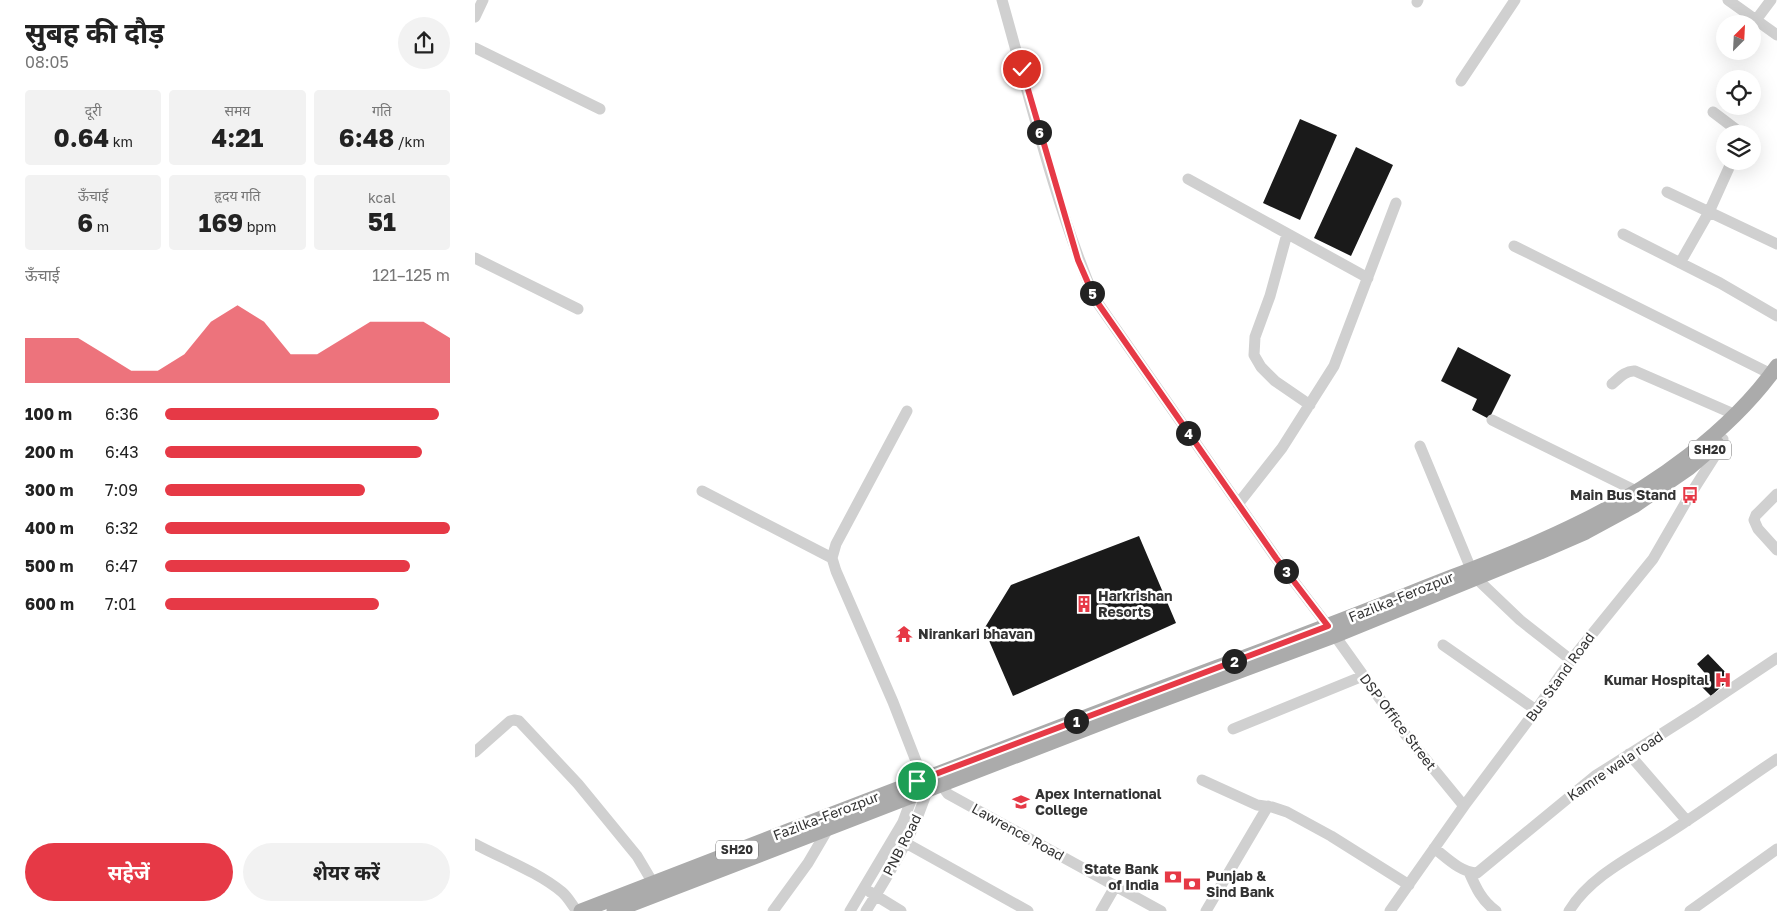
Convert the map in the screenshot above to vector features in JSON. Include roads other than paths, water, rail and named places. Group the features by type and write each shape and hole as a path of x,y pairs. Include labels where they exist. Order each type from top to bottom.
{"main road":[{"name":"SH20","path":"1632,498 1719,431 1775,374"},
{"name":"SH20","path":"1632,498 1689,468 1723,439 1741,422 1775,374"},
{"name":"Fazilka-Ferozpur","path":"581,911 930,780 1118,716 1474,574 1586,532 1632,498"},
{"name":"Fazilka-Ferozpur","path":"620,910 913,796 930,780"}],"street":[{"path":"475,17 483,0"},
{"name":"DSP Office Street","path":"1002,0 1075,250 1095,299 1276,558 1405,734 1464,806"},
{"path":"1461,81 1515,0"},
{"path":"1727,0 1749,15"},
{"path":"1760,15 1771,0"},
{"path":"1761,24 1777,35"},
{"path":"475,48 600,109"},
{"path":"1713,112 1731,125"},
{"path":"1680,263 1709,212 1728,170"},
{"path":"1188,179 1368,278"},
{"path":"1667,192 1777,244"},
{"path":"1238,504 1282,448 1334,366 1396,203"},
{"path":"1287,234 1270,296 1255,337 1254,354 1261,367 1275,381 1310,405"},
{"path":"1623,234 1720,283 1777,316"},
{"path":"1514,246 1775,374"},
{"path":"475,258 578,309"},
{"path":"1612,384 1630,370 1635,371 1736,415"},
{"path":"907,410 837,544 832,558 893,702 930,780"},
{"path":"1492,420 1632,498"},
{"name":"Bus Stand Road","path":"1394,910 1409,885 1464,806 1571,660 1653,558 1718,452 1723,439"},
{"path":"1420,446 1474,574 1520,620 1571,660"},
{"path":"702,491 832,558"},
{"path":"1777,494 1756,515 1754,520 1758,529 1777,550"},
{"path":"1443,645 1536,710"},
{"name":"Kamre wala road","path":"1469,872 1477,873 1567,797 1595,776 1777,658"},
{"path":"1233,729 1363,676"},
{"path":"475,752 510,722 514,720 519,721 571,777 637,856 653,883"},
{"path":"1629,754 1687,820"},
{"path":"1569,911 1574,902 1600,877 1777,759"},
{"name":"PNB Road","path":"866,911 907,842 919,815 930,780"},
{"name":"Lawrence Road","path":"930,780 948,794 1161,911"},
{"path":"1202,780 1257,805 1268,806 1287,812 1331,836 1409,885"},
{"name":"PNB Road","path":"850,911 895,837 913,796"},
{"path":"1206,911 1268,806"},
{"path":"773,911 807,863 828,828"},
{"path":"895,837 1028,911"},
{"path":"475,844 533,874 564,893 577,911"},
{"path":"1435,848 1461,869 1469,872 1479,895 1489,906 1497,911"},
{"path":"1689,911 1777,849"},
{"path":"1101,911 1116,885"},
{"path":"864,888 901,911"}],"place":[{"name":"Main Bus Stand","path":"1690,495"},
{"name":"Harkrishan Resorts","path":"1084,604"},
{"name":"Nirankari bhavan","path":"904,634"},
{"name":"Kumar Hospital","path":"1723,680"},
{"name":"Apex International College","path":"1021,802"},
{"name":"State Bank of India","path":"1173,877"},
{"name":"Punjab & Sind Bank","path":"1192,884"}]}
